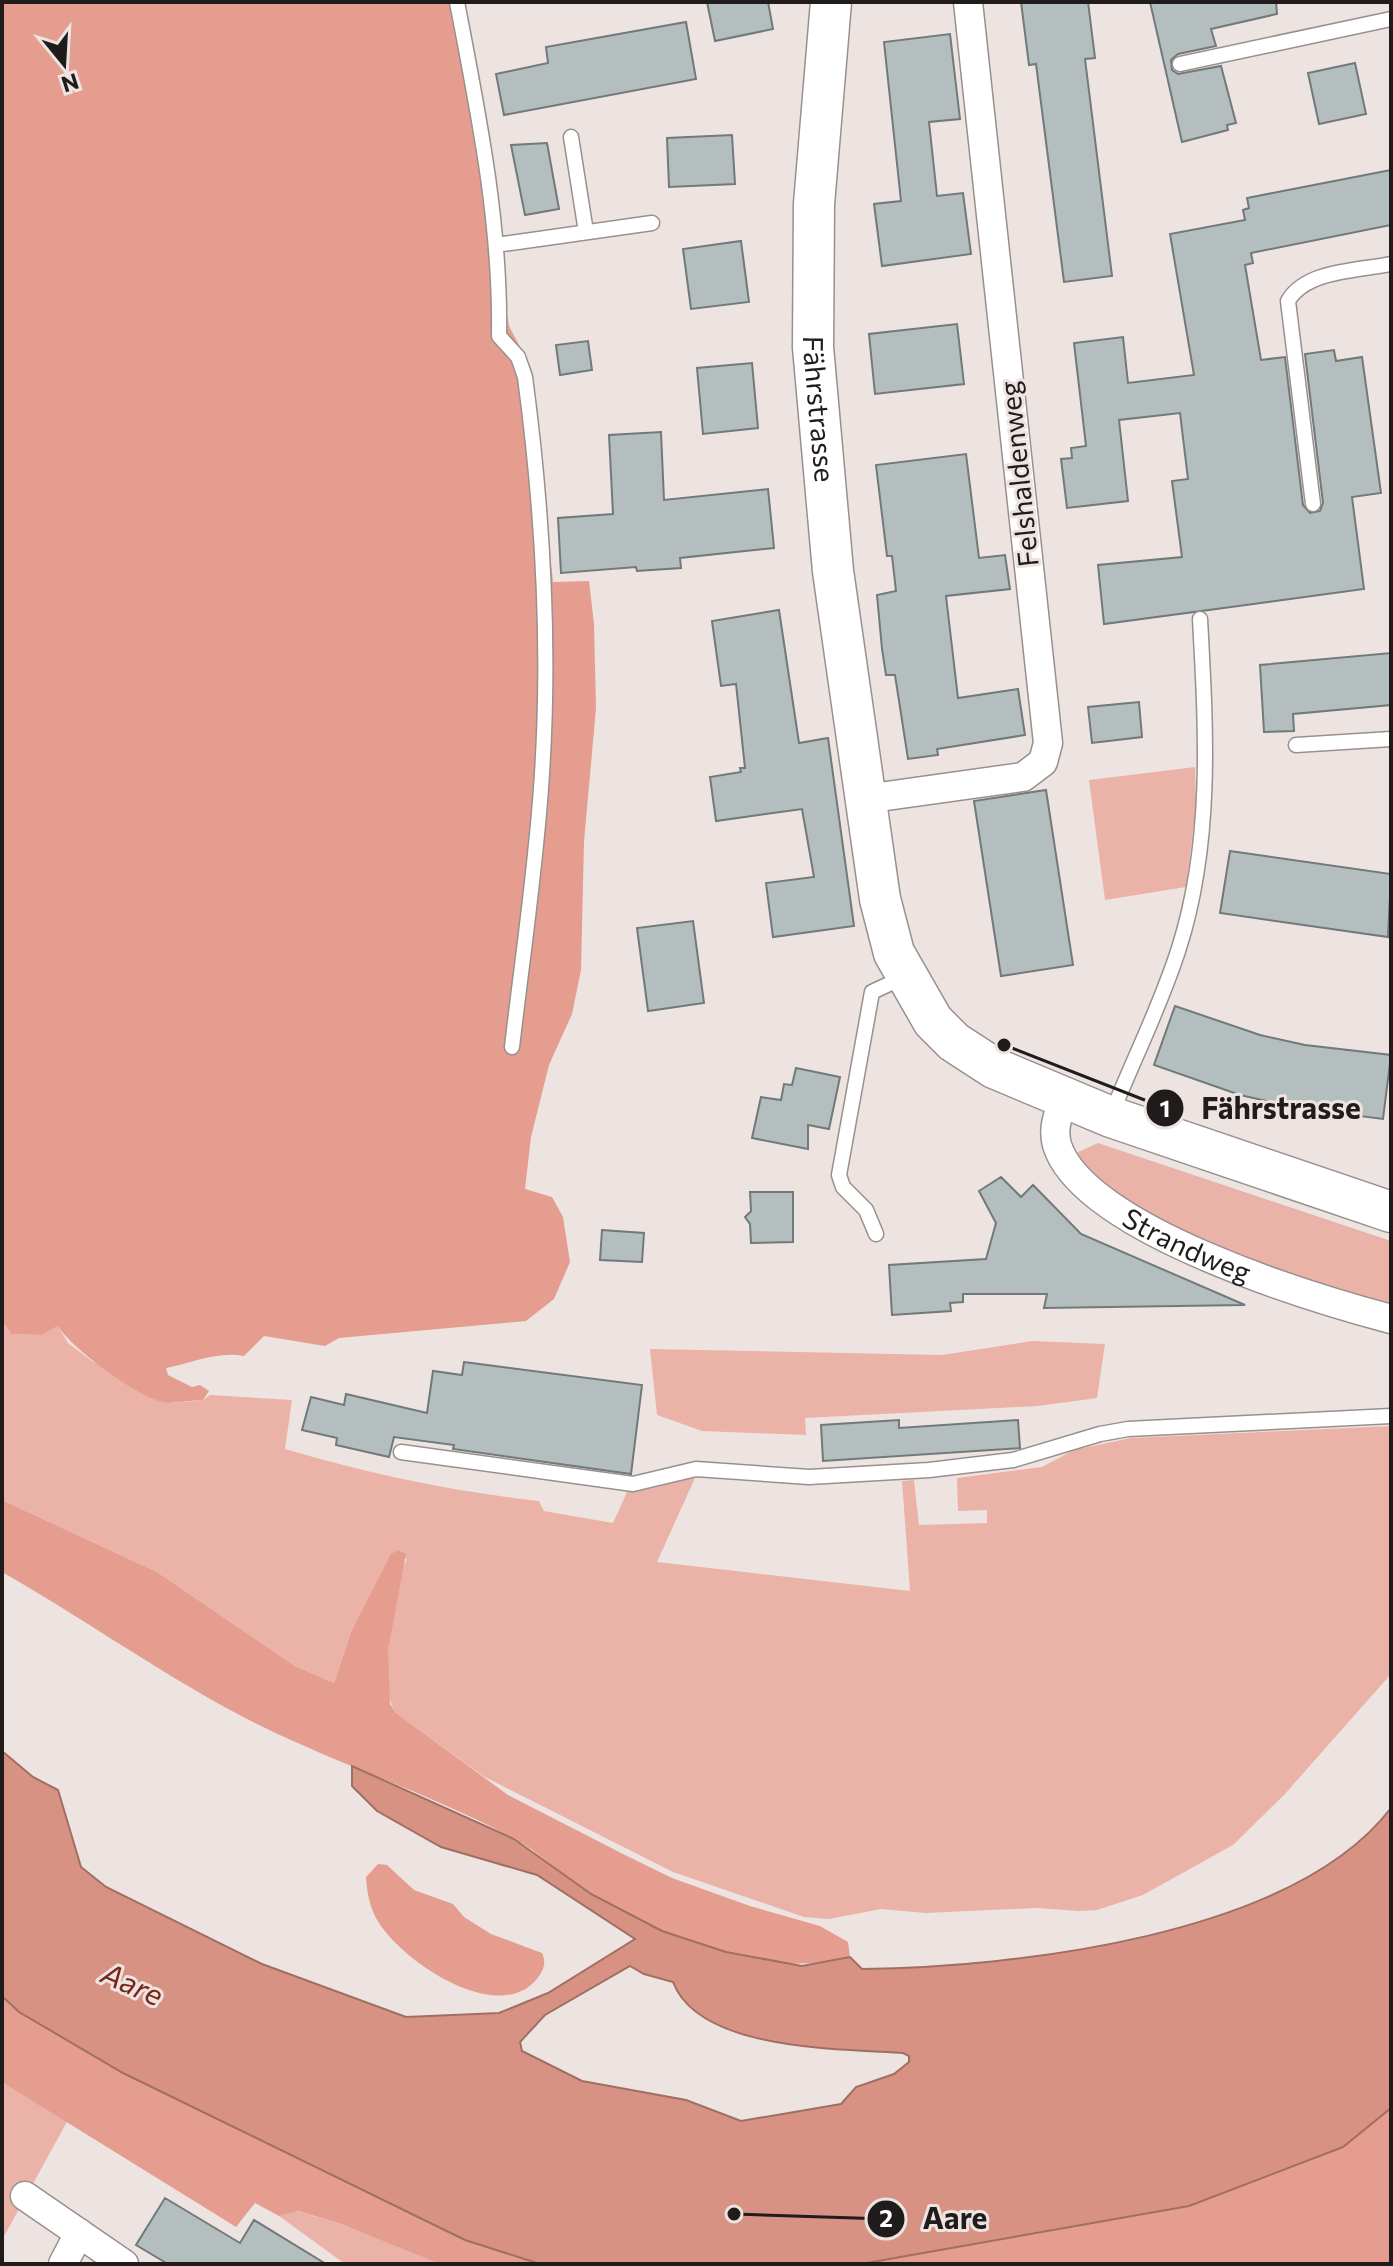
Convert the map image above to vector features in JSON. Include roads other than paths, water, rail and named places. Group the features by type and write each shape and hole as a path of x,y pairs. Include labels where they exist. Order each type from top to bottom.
{"street":[{"name":"Fährstrasse","path":"831,2 814,204 813,347 833,571 865,799 886,929 905,977 921,1006 954,1042 1016,1079 1111,1117 1391,1212"},
{"name":"Felshaldenweg","path":"865,799 1023,777 1043,762 1048,743 968,2"},
{"name":"Strandweg","path":"1064,1097 1055,1125 1058,1148 1079,1176 1111,1203 1205,1259 1290,1290 1391,1319"},
{"path":"25,2196 124,2264"},
{"path":"63,2264 79,2233"}],"lane":[{"path":"457,2 479,117 500,272 499,336 523,366 529,410 545,654 541,789 512,1047"},
{"path":"1180,64 1391,19"},
{"path":"571,137 586,232"},
{"path":"496,245 652,223"},
{"path":"1313,504 1288,301 1295,288 1310,280 1391,264"},
{"path":"1111,1117 1165,989 1186,923 1197,872 1205,790 1200,619"},
{"path":"1296,745 1391,739"},
{"path":"876,1234 866,1210 843,1187 839,1175 872,992 905,977"},
{"path":"401,1452 633,1484 696,1469 848,1477 1013,1460 1100,1434 1128,1429 1391,1416"}],"water":[{"path":"2,1751 33,1777 58,1790 81,1867 106,1887 262,1964 406,2017 499,2013 548,1993 635,1939 537,1875 441,1847 377,1811 352,1786 352,1766 514,1839 591,1894 662,1931 726,1952 802,1966 850,1957 862,1969 995,1961 1070,1951 1146,1936 1220,1915 1288,1887 1346,1852 1391,1808 1391,2108 1343,2147 1189,2206 861,2264 540,2264 465,2240 123,2073 19,2012 2,1996","holes":["630,1966 644,1974 673,1982 688,2005 711,2022 741,2034 810,2047 903,2053 909,2056 909,2062 894,2074 856,2087 841,2104 741,2121 686,2100 582,2081 522,2051 520,2042 545,2015"]}],"place":[{"name":"Fährstrasse","path":"1004,1045"},
{"name":"Aare","path":"734,2214"}]}
